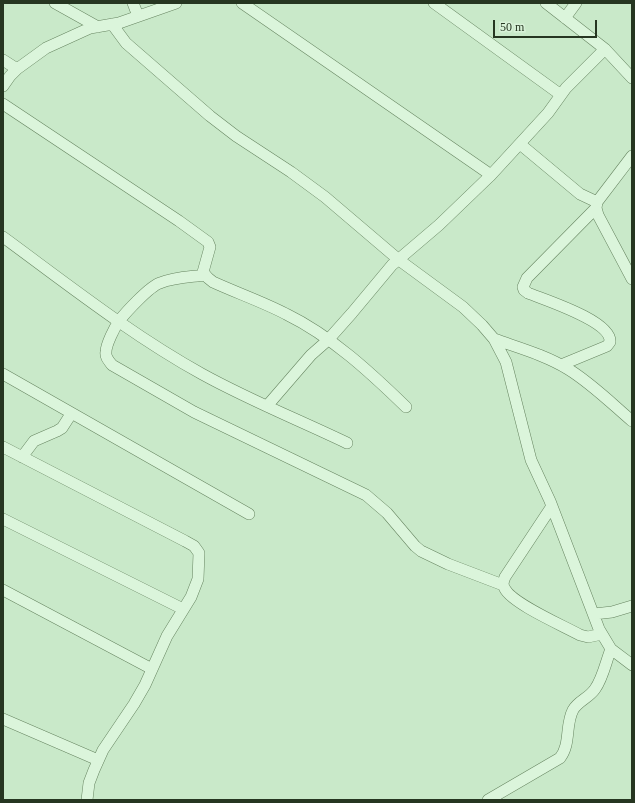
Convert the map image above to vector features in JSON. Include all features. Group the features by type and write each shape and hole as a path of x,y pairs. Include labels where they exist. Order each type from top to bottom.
{"street":[{"path":"55,3 98,27"},
{"path":"133,3 138,16"},
{"path":"3,86 17,69 46,48 90,28 112,24 176,3"},
{"path":"242,3 491,175"},
{"path":"434,3 561,95"},
{"path":"546,3 605,49 632,78"},
{"path":"565,18 576,3"},
{"path":"112,24 126,42 210,116 236,136 292,172 325,197 399,260 463,307 494,339 506,362 531,460 552,506 602,634 611,649 632,663"},
{"path":"267,406 311,355 328,340 392,265 439,225 491,175 548,113 566,88 605,49"},
{"path":"3,60 17,69"},
{"path":"3,104 179,221 208,242 210,247 203,272 213,282 286,314 328,340 380,382 406,407"},
{"path":"520,144 580,194 596,205 598,215 632,279"},
{"path":"561,365 607,346 610,342 609,335 602,328 584,316 528,293 523,287 527,278 596,205 632,156"},
{"path":"3,237 148,341 202,374 347,444"},
{"path":"205,275 178,278 159,283 151,288 119,321 108,343 106,352 108,360 112,365 194,412 366,495 387,513 421,551 448,564 503,585"},
{"path":"494,339 561,365 590,384 632,421"},
{"path":"3,374 249,514"},
{"path":"22,457 34,441 62,428 71,414"},
{"path":"3,447 194,546 199,553 198,578 191,596 167,636 134,704 103,750 89,783 87,800"},
{"path":"552,506 505,578 503,585 504,588 508,594 517,601 575,632 588,637 602,634"},
{"path":"3,519 184,609"},
{"path":"3,590 152,669"},
{"path":"594,614 612,612 632,606"},
{"path":"488,800 560,758 566,748 570,718 573,710 576,705 591,694 596,688 611,649"},
{"path":"3,719 98,760"}]}
